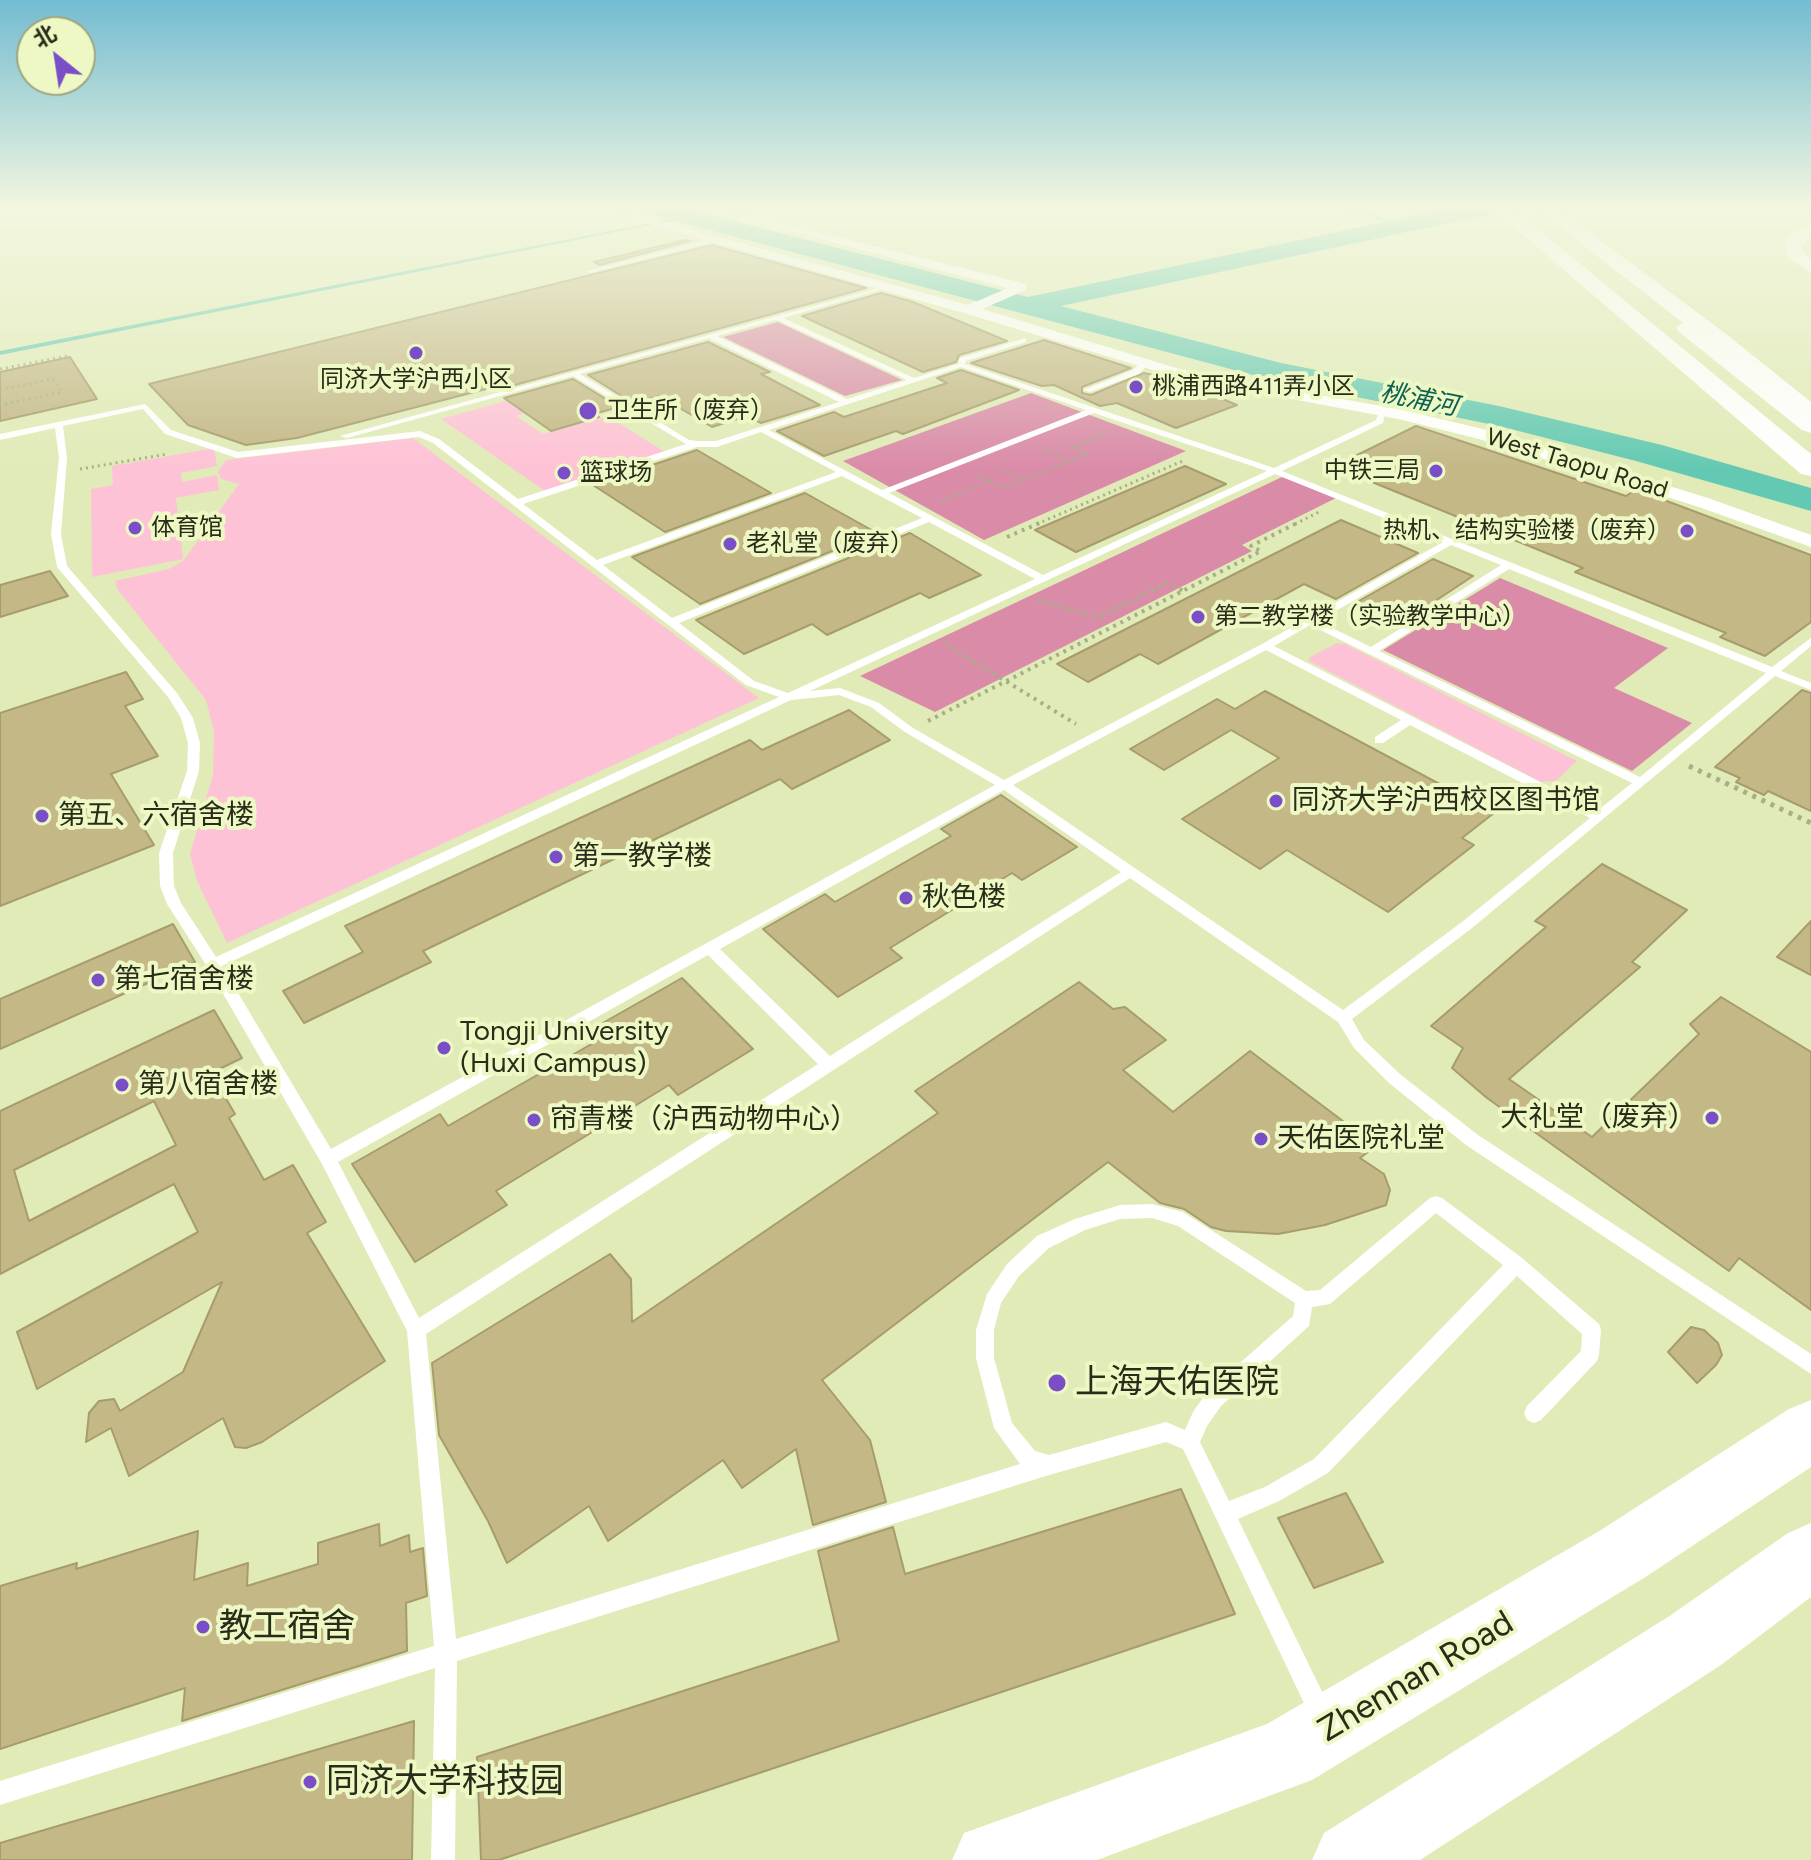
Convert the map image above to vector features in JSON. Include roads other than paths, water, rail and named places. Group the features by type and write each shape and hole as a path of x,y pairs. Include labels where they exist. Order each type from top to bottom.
{"main road":[{"path":"1596,295 1811,477"},
{"path":"1604,295 1811,468"},
{"path":"1647,295 1811,425"},
{"path":"1658,295 1811,415"},
{"path":"1732,351 1765,365 1811,399"},
{"name":"Zhennan Road","path":"991,1860 1286,1754 1624,1553 1811,1431"},
{"path":"1351,1860 1696,1640 1811,1556"}],"street":[{"name":"West Taopu Road","path":"922,295 976,307 1144,364 1224,383 1443,424 1617,474 1811,541"},
{"path":"976,307 1003,295"}],"lane":[{"path":"237,455 347,435 861,295"},
{"path":"779,319 913,380"},
{"path":"713,337 846,402"},
{"path":"961,365 963,360 1023,340"},
{"path":"1087,390 1136,372 1144,364"},
{"path":"516,503 696,444 717,444 961,365 1275,471 1811,687"},
{"path":"575,374 681,439 696,444"},
{"path":"0,437 145,406 168,432 237,455 420,434 436,441 750,683 790,697 840,691 875,705 909,730 1004,785 1343,1018 1359,1044 1395,1079 1472,1140 1811,1365"},
{"path":"882,493 1096,409"},
{"path":"213,964 1275,471 1380,421 1382,414"},
{"path":"59,424 62,472 56,534 62,567 173,695 187,718 194,743 193,771 166,853 167,886 174,904 328,1159 416,1330 446,1653 443,1860"},
{"path":"761,429 1043,579"},
{"path":"596,564 842,473"},
{"path":"672,622 930,518"},
{"path":"328,1159 1452,541"},
{"path":"1371,651 1510,564"},
{"path":"1310,621 1641,782"},
{"path":"1343,1018 1467,925 1811,641"},
{"path":"1266,646 1598,817"},
{"path":"1379,740 1410,720"},
{"path":"416,1330 1131,871"},
{"path":"710,948 828,1064"},
{"path":"1049,1465 1029,1460 1004,1428 985,1358 985,1330 993,1300 1013,1270 1043,1242 1081,1224 1120,1212 1152,1211 1183,1220 1304,1299 1324,1298 1436,1203 1516,1264 1592,1330 1590,1355 1534,1413"},
{"path":"1224,1514 1272,1494 1321,1466 1516,1264"},
{"path":"1190,1442 1200,1419 1214,1399 1302,1320 1304,1299"},
{"path":"0,1793 1049,1465 1166,1432 1190,1442 1328,1729"}],"waterway":[{"path":"0,353 294,295"},
{"name":"桃浦河","path":"985,295 1279,372 1499,416 1649,453 1811,500"},
{"path":"1039,302 1073,295"}],"place":[{"name":"同济大学沪西小区","path":"416,353"},
{"name":"桃浦西路411弄小区","path":"1136,387"},
{"name":"卫生所（废弃）","path":"588,411"},
{"name":"中铁三局","path":"1436,471"},
{"name":"篮球场","path":"564,473"},
{"name":"体育馆","path":"135,528"},
{"name":"热机、结构实验楼（废弃）","path":"1687,531"},
{"name":"老礼堂（废弃）","path":"730,544"},
{"name":"第二教学楼（实验教学中心）","path":"1198,617"},
{"name":"同济大学沪西校区图书馆","path":"1276,801"},
{"name":"第五、六宿舍楼","path":"42,816"},
{"name":"第一教学楼","path":"556,857"},
{"name":"秋色楼","path":"906,898"},
{"name":"第七宿舍楼","path":"98,980"},
{"name":"Tongji University (Huxi Campus)","path":"444,1048"},
{"name":"第八宿舍楼","path":"122,1085"},
{"name":"大礼堂（废弃）","path":"1712,1118"},
{"name":"帘青楼（沪西动物中心）","path":"534,1120"},
{"name":"天佑医院礼堂","path":"1261,1139"},
{"name":"上海天佑医院","path":"1057,1383"},
{"name":"教工宿舍","path":"203,1627"},
{"name":"同济大学科技园","path":"310,1782"}]}
